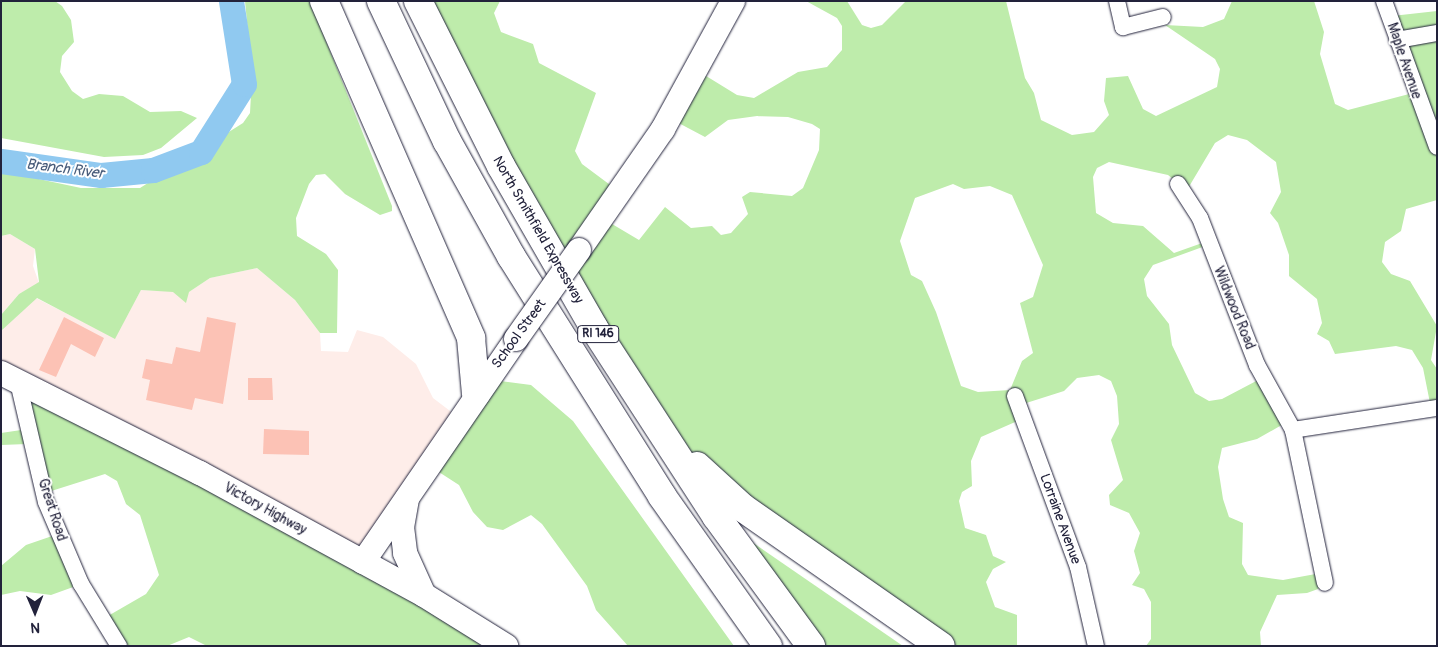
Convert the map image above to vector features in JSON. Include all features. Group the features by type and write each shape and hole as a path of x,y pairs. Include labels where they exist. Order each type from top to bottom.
{"highway":[{"path":"324,1 471,338 476,394"},
{"name":"RI 146","path":"381,1 447,141 511,256 630,448 768,646"},
{"name":"North Smithfield Expressway","path":"418,1 501,166 635,393 716,516 811,646"},
{"path":"635,393 682,451 743,508 941,646"}],"street":[{"name":"School Street","path":"363,562 410,488 663,129 733,1"},
{"path":"1117,1 1122,27 1163,18"},
{"name":"Maple Avenue","path":"1384,1 1437,147"},
{"path":"1397,40 1437,33"},
{"name":"Wildwood Road","path":"1178,184 1200,218 1257,365 1293,430 1325,582"},
{"name":"Victory Highway","path":"10,378 200,473 424,594 506,646"},
{"name":"Great Road","path":"10,378 46,502 77,577 119,646"},
{"name":"Lorraine Avenue","path":"1015,396 1075,559 1096,646"},
{"path":"1293,430 1437,408"},
{"path":"410,488 402,527 405,553 424,594"}],"shaded area":[{"path":"10,234 35,249 33,266 39,283 19,294 1,315 1,236"},
{"path":"257,268 295,300 320,333 321,351 348,352 357,330 383,337 416,364 433,398 458,417 365,562 1,368 1,331 36,298 115,338 141,290 189,292 210,278"}],"green space":[{"path":"1,1 55,1 62,6 71,20 74,42 62,56 60,72 72,91 83,99 99,94 123,96 150,112 181,111 197,118 161,148 143,155 104,157 1,138"},
{"path":"245,1 310,1 392,206 392,211 380,215 345,194 325,174 316,175 309,184 296,218 297,236 326,254 338,270 337,333 320,333 295,300 257,268 210,278 189,292 186,303 173,292 141,290 115,339 37,298 1,331 1,315 19,294 39,282 35,249 10,234 1,236 1,171 81,188 140,188 243,123 250,113 252,75"},
{"path":"433,1 500,1 494,13 501,32 533,44 539,63 596,93 575,151 582,164 621,193 607,221 639,240 665,207 691,228 712,226 721,235 731,233 748,214 742,197 750,192 792,196 803,188 819,150 820,129 812,124 788,117 757,116 728,120 705,137 671,119 698,71 737,95 754,98 798,72 827,67 842,50 842,26 837,18 806,1 847,1 862,25 871,28 882,25 906,1 1006,1 1025,78 1034,93 1041,120 1072,135 1094,132 1109,115 1104,101 1106,78 1128,76 1143,109 1156,116 1217,87 1220,69 1215,59 1165,25 1203,27 1224,19 1232,1 1314,1 1324,32 1320,54 1335,104 1348,110 1413,93 1392,16 1437,11 1437,118 1428,123 1437,148 1437,200 1406,209 1401,231 1385,242 1382,262 1391,274 1410,281 1437,326 1431,360 1437,369 1437,408 1431,408 1423,368 1412,350 1396,346 1335,354 1329,341 1317,334 1322,323 1317,299 1289,276 1289,255 1278,223 1270,213 1281,192 1276,162 1247,140 1228,135 1215,143 1187,190 1168,175 1109,162 1097,168 1093,177 1096,213 1113,223 1143,226 1174,253 1205,242 1208,245 1153,265 1144,279 1147,296 1169,324 1172,345 1195,393 1209,401 1222,399 1260,379 1287,422 1257,439 1222,448 1218,467 1223,499 1229,517 1243,523 1242,564 1248,575 1283,580 1321,573 1325,580 1318,589 1307,593 1277,595 1260,632 1261,646 1146,646 1151,639 1151,602 1144,589 1132,585 1140,573 1134,551 1140,533 1129,513 1110,505 1109,495 1123,480 1111,440 1119,424 1117,396 1111,381 1099,375 1077,378 1064,391 1020,405 1020,420 981,437 971,461 972,486 962,492 959,501 965,528 986,535 993,556 1006,562 993,569 986,582 995,607 1017,615 1017,646 954,646 690,458 569,286","holes":["953,184 964,189 990,186 1012,195 1043,265 1033,297 1020,303 1033,353 1022,361 1010,390 978,392 961,386 936,312 922,281 911,275 900,241 915,198"]},
{"path":"500,381 531,385 573,421 734,646 628,646 596,610 587,586 542,524 531,515 503,530 487,527 473,512 459,485 428,465"},
{"path":"21,388 510,646 207,646 189,637 167,646 109,646 101,620 146,594 159,575 140,515 126,504 117,481 105,474 45,493 27,444 1,445 1,433 28,429"},
{"path":"58,534 76,586 51,595 20,591 1,595 1,566 26,545"},
{"path":"749,540 903,646 815,646"}],"building":[{"path":"64,317 104,338 95,357 71,344 56,377 39,370"},
{"path":"207,317 236,323 223,404 195,398 192,410 146,400 150,380 142,378 146,359 172,364 176,347 200,352"},
{"path":"248,378 272,378 273,400 248,400"},
{"path":"264,429 309,431 309,455 263,454"}],"waterway":[{"name":"Branch River","path":"1,161 101,175 153,170 201,152 244,84 231,1"}]}
